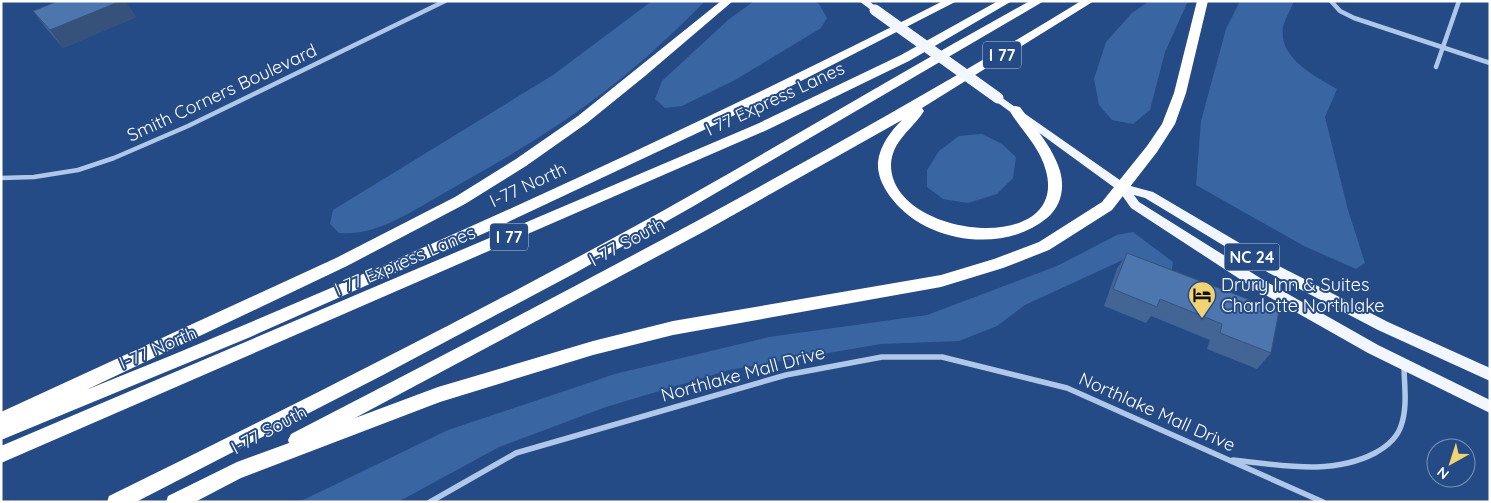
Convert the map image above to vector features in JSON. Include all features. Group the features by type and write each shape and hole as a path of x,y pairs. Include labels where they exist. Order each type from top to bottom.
{"highway":[{"path":"1,421 342,262 422,222 480,189 552,143 598,109 728,1"},
{"path":"933,11 944,1"},
{"name":"I-77 North","path":"1,432 182,358 497,220 745,104 952,1"},
{"name":"I 77 Express Lanes","path":"1,455 718,147 890,65 1007,1"},
{"name":"I 77","path":"116,502 347,386 550,279 714,188 906,75 1039,1"},
{"name":"I-77 South","path":"175,502 712,221 935,95 1089,1"},
{"path":"235,472 438,395 592,348 682,326 915,286 998,264 1036,249 1064,234 1107,206 1152,149 1175,108 1185,77 1203,1"},
{"path":"935,95 903,126 891,142 885,159 886,176 900,201 918,215 938,225 962,232 999,233 1024,227 1042,215 1053,199 1056,182 1050,162 1016,110"}],"main road":[{"name":"NC 24","path":"863,1 1123,188 1135,205 1211,255 1315,317 1404,365 1490,407"},
{"name":"NC 24","path":"1123,188 1149,195 1280,273 1383,326 1490,375"}],"street":[{"name":"Smith Corners Boulevard","path":"1,178 34,177 78,170 114,158 182,128 445,1"},
{"path":"1331,1 1340,10 1354,18 1490,63"},
{"path":"1436,67 1459,1"},
{"name":"Northlake Mall Drive","path":"430,502 516,453 800,371 882,357 942,357 1067,388 1323,502"},
{"path":"1227,459 1327,467 1346,465 1373,455 1394,439 1401,428 1405,401 1404,365"}],"shaded area":[{"path":"652,1 705,1 647,56 601,94 568,118 499,161 408,214 382,226 354,233 339,233 330,224 333,210 553,75"},
{"path":"754,1 815,1 819,4 827,18 821,28 735,80 682,106 665,108 655,99 662,81 728,20"},
{"path":"1149,1 1188,1 1165,52 1150,110 1133,124 1112,120 1099,105 1094,79 1106,42 1132,13"},
{"path":"1240,1 1294,1 1283,27 1283,38 1286,48 1300,65 1337,89 1325,117 1348,210 1365,263 1356,269 1304,246 1196,185 1201,121 1226,29"},
{"path":"982,134 1002,144 1016,157 1013,178 997,194 968,203 943,199 927,187 927,170 939,151 959,136"},
{"path":"1133,232 1173,262 1171,274 1127,258 1025,305 997,326 959,341 881,344 729,370 606,407 499,447 398,502 299,502 448,430 615,374 769,337 927,315 1057,266 1117,235"}],"building":[{"path":"58,1 121,1 50,30 33,11"},
{"path":"1127,253 1279,311 1271,353 1220,333 1222,324 1160,299 1157,307 1113,289"}],"place":[{"name":"Drury Inn & Suites Charlotte Northlake","path":"1202,319"}]}
